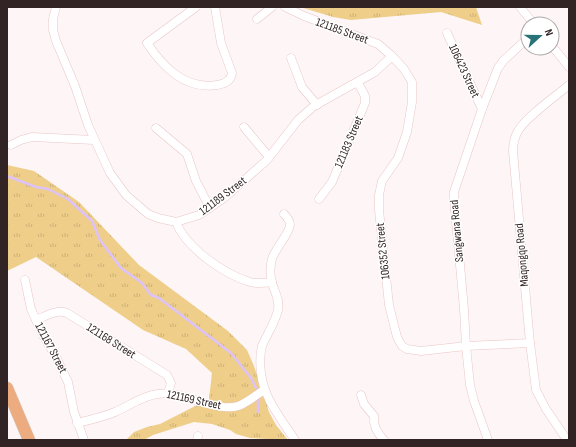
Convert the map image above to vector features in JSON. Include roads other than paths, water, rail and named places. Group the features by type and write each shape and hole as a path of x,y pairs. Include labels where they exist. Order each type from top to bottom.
{"main road":[{"path":"7,388 29,440"}],"street":[{"path":"56,7 53,19 53,30 56,41 75,86 88,126 110,173 130,199 148,214 176,222 188,242 198,252 235,275 251,282 272,282"},
{"path":"196,7 146,43 175,75 187,81 206,86 220,85 230,80 232,76 232,71 221,43 216,7"},
{"path":"257,19 272,7"},
{"name":"121185 Street","path":"285,7 304,16 378,44"},
{"path":"520,7 527,16"},
{"name":"106423 Street","path":"447,34 482,109"},
{"name":"106352 Street","path":"378,44 392,56 409,76 412,82 407,132 403,146 398,158 382,181 379,195 379,210 389,298 397,337 402,346 413,351 466,346 530,343"},
{"name":"Sangwana Road","path":"488,440 472,393 466,346 454,192 482,109 498,68 504,60 520,45"},
{"name":"121189 Street","path":"176,222 199,215 224,198 269,157 298,120 317,105 376,72 392,56"},
{"path":"560,56 569,67"},
{"path":"291,58 295,73 302,87 317,105"},
{"name":"121183 Street","path":"319,199 332,182 365,103 365,96 358,83"},
{"name":"Maqongqo Road","path":"566,440 546,409 536,390 530,343 513,142 519,129 526,121 569,85"},
{"path":"244,127 269,157"},
{"path":"156,128 187,154 196,181 210,208"},
{"path":"12,145 21,140 32,137 94,140"},
{"path":"284,214 289,221 290,228 272,257 270,270 278,303 276,316 261,350 261,373 264,390 272,407 295,440"},
{"name":"121167 Street","path":"25,280 36,320 68,382 74,412 84,440"},
{"name":"121168 Street","path":"36,320 60,311 67,313 167,375 171,383 168,393"},
{"name":"121169 Street","path":"78,423 104,416 149,396 158,394 168,393 229,407 243,404 264,390"},
{"path":"361,395 364,404 374,416 373,422 377,431 384,440"},
{"path":"283,422 290,433"}],"waterway":[{"path":"7,176 36,187 48,189 68,199 92,221 100,240 121,268 142,283 151,295 159,298 231,353 251,378 256,388"},
{"path":"258,398 258,412"}]}
